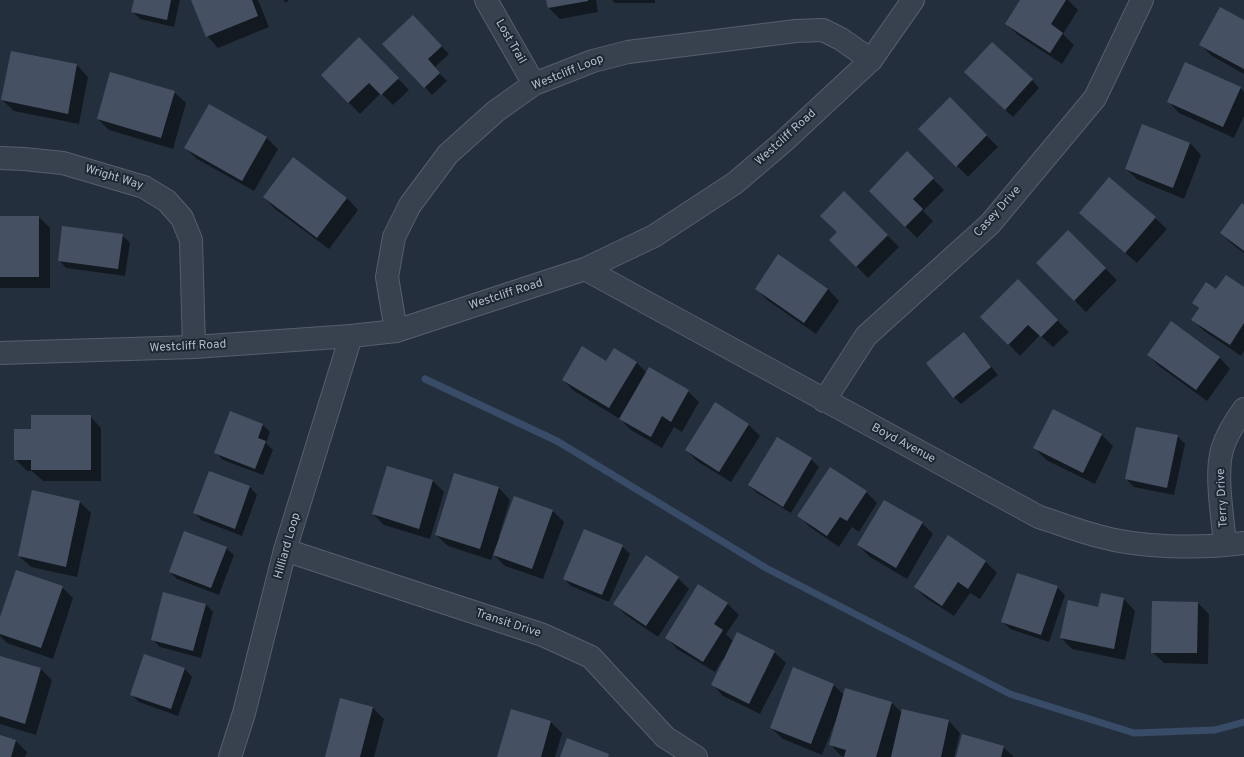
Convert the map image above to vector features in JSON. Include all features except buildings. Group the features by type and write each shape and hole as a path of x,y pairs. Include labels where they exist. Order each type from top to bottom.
{"street":[{"name":"Lost Trail","path":"486,0 534,84"},
{"name":"Westcliff Road","path":"0,353 194,347 351,336 396,331 585,269 654,236 735,183 783,142 871,60 912,0"},
{"name":"Casey Drive","path":"824,401 866,336 990,224 1095,98 1142,0"},
{"name":"Westcliff Loop","path":"396,331 387,276 394,237 410,205 448,154 496,111 534,84 593,61 628,52 796,31 823,30 841,39 871,60"},
{"name":"Wright Way","path":"0,158 63,163 144,187 167,201 182,218 191,240 194,347"},
{"name":"Boyd Avenue","path":"585,269 824,401 1039,517 1099,536 1152,546 1235,544"},
{"name":"Hilliard Loop","path":"230,757 244,713 286,550 351,336"},
{"name":"Terry Drive","path":"1235,544 1219,479 1222,449 1236,420 1244,408"},
{"name":"Transit Drive","path":"286,550 543,635 591,657 665,737 696,757"}],"waterway":[{"path":"425,379 557,441 766,568 1010,694 1134,733 1215,730 1244,722"}]}
